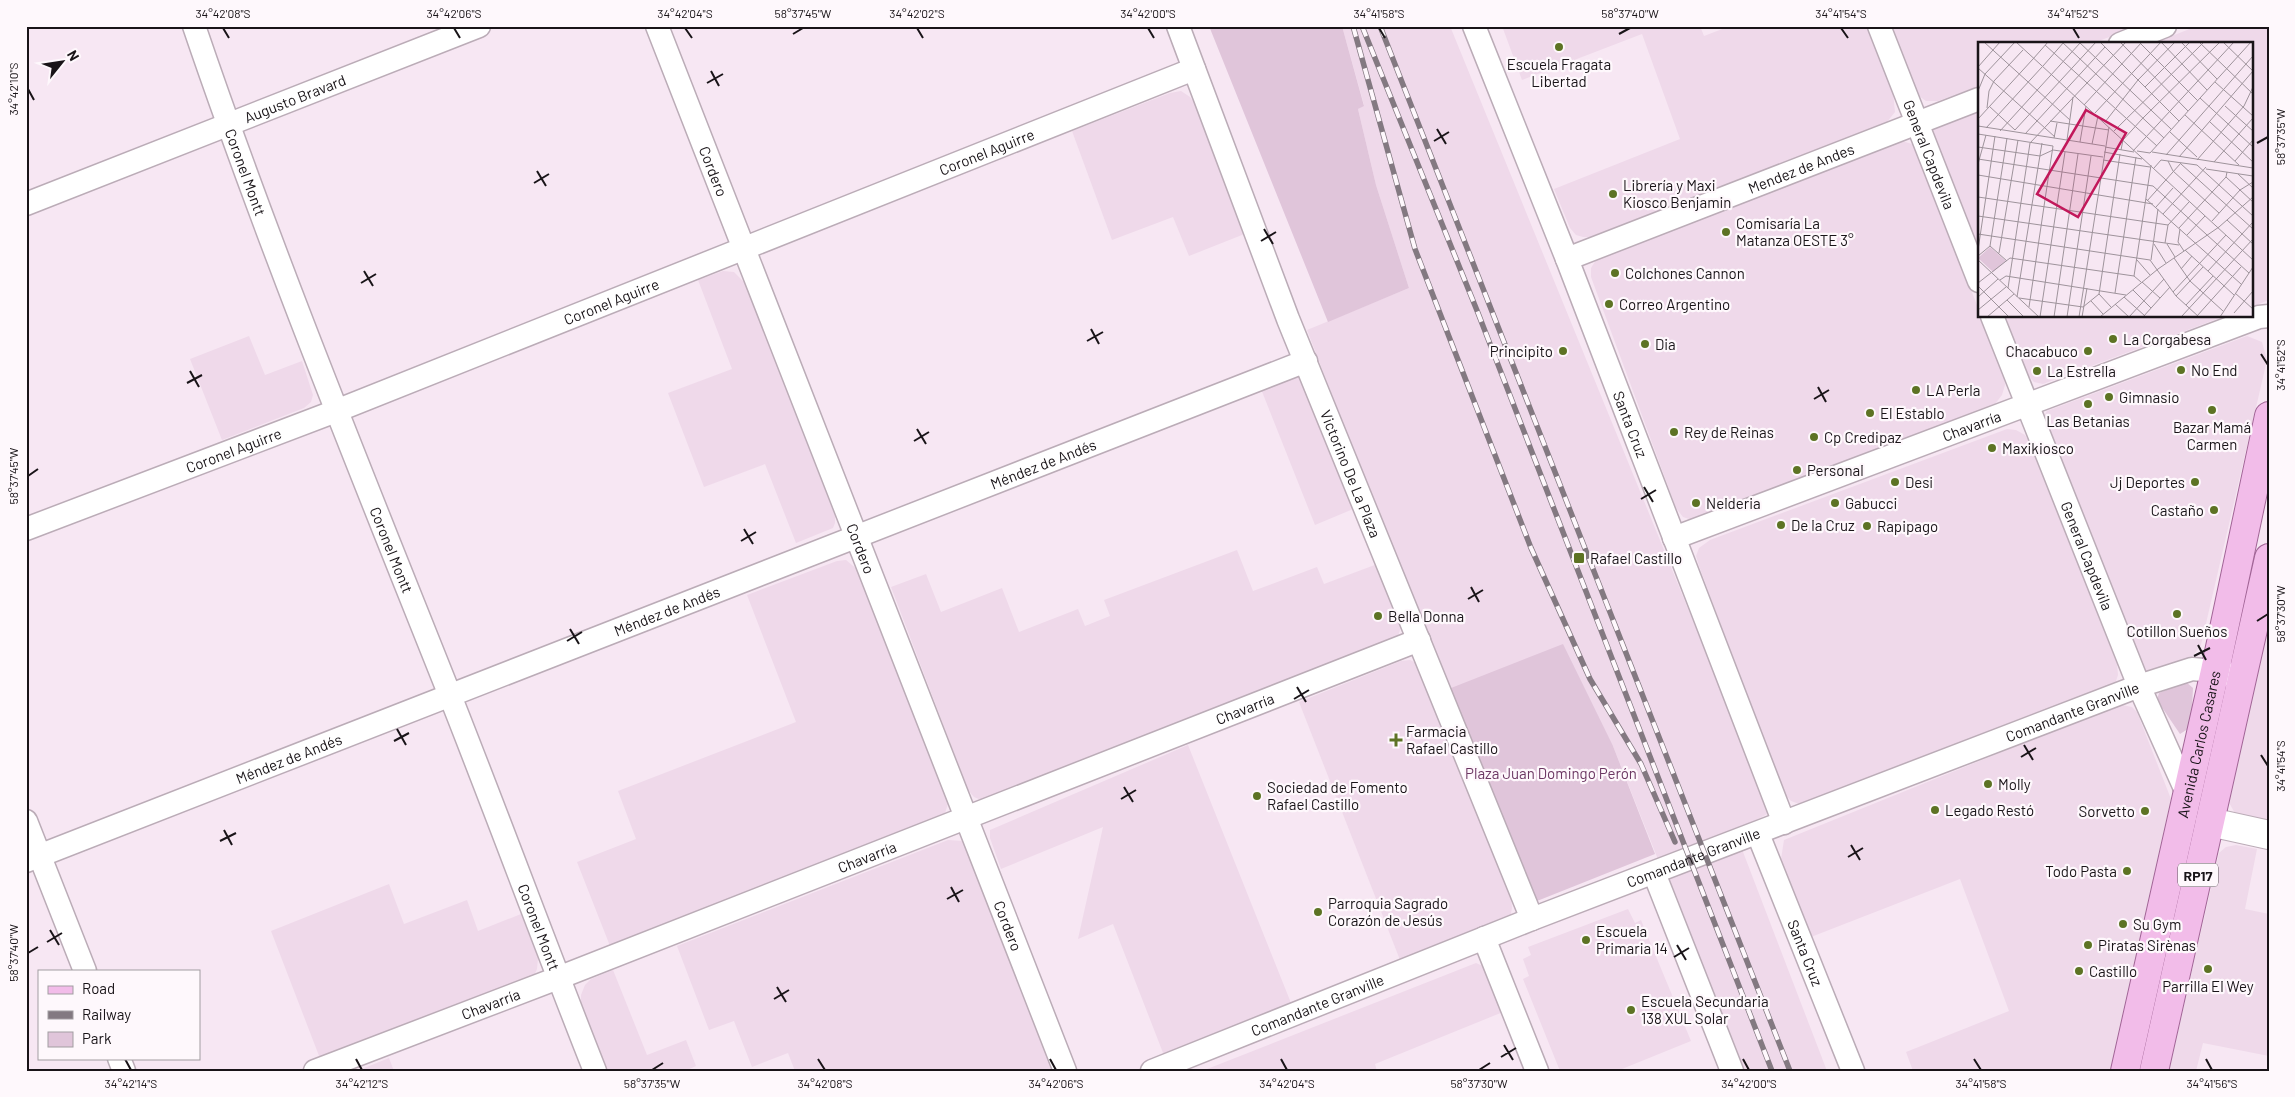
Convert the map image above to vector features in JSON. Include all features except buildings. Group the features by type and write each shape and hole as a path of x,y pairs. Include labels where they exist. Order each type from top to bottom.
{"main road":[{"name":"Avenida Carlos Casares","path":"2125,1071 2215,671 2269,416"},
{"name":"Avenida Carlos Casares","path":"2154,1071 2269,558"}],"street":[{"name":"Coronel Montt","path":"194,26 227,124 336,411 450,695 595,1071"},
{"name":"Augusto Bravard","path":"26,204 478,26"},
{"name":"Cordero","path":"657,26 1065,1071"},
{"name":"Victorino De La Plaza","path":"1178,26 1288,319 1532,919"},
{"name":"Santa Cruz","path":"1474,26 1567,259 1784,823"},
{"name":"General Capdevila","path":"1879,26 1978,279"},
{"path":"2125,42 2165,26"},
{"name":"Coronel Aguirre","path":"26,529 336,411 1194,69"},
{"name":"Mendez de Andes","path":"1567,259 1978,99"},
{"name":"Chavarría","path":"1674,538 2027,403 2259,317 2269,316"},
{"name":"General Capdevila","path":"1993,318 2139,686 2187,793"},
{"name":"Méndez de Andés","path":"33,858 1306,361"},
{"name":"Chavarría","path":"315,1071 558,978 1419,640"},
{"name":"Comandante Granville","path":"1152,1071 1532,919 1758,834 2139,686 2192,669 2215,671 2241,678"},
{"path":"26,822 33,858 84,970"},
{"path":"2210,822 2269,835"},
{"name":"Santa Cruz","path":"1758,834 1853,1071"},
{"path":"1654,873 1732,1071"},
{"path":"1484,938 1537,1071"}],"shaded area":[{"path":"1342,26 1450,26 1771,812 1735,831 1827,1071 1742,1071 1613,746 1446,690 1307,330 1409,288 1376,185 1358,109 1364,105"},
{"path":"1502,26 1700,26 1704,36 1730,26 1867,26 1893,92 1895,112 1887,122 1590,237 1583,237 1576,235 1570,228 1554,189 1680,139 1642,34 1522,80"},
{"path":"1891,26 2138,26 2096,42 1978,42 1978,86 1938,101 1926,101 1919,96"},
{"path":"2197,26 2269,26 2269,300 2252,307 2252,42 2157,42"},
{"path":"1181,91 1190,97 1197,107 1247,233 1189,256 1173,217 1112,240 1072,131 1170,93"},
{"path":"1978,110 1978,248 1933,131 1938,126"},
{"path":"1902,141 1912,144 1915,149 1978,307 1978,318 1982,318 2004,374 2005,385 2002,395 1995,404 1702,519 1692,520 1683,517 1676,508 1591,277 1591,268 1596,260 1892,143"},
{"path":"723,271 734,272 745,283 835,516 833,528 796,543 765,464 704,487 668,393 732,369 698,280"},
{"path":"2005,318 2220,318 2043,384 2034,382 2027,374"},
{"path":"249,336 265,375 302,361 313,395 311,402 304,408 222,440 190,359"},
{"path":"2247,336 2262,342 2267,360 2201,645 2191,658 2156,672 2147,673 2141,668 2044,416 2047,411"},
{"path":"1297,377 1303,378 1358,507 1315,525 1261,389"},
{"path":"2007,429 2016,430 2025,435 2030,442 2117,664 2118,675 2115,684 1802,805 1791,801 1782,791 1699,566 1696,556 1699,548 1710,540"},
{"path":"1237,550 1253,591 1317,567 1324,584 1380,563 1401,627 1398,636 1392,642 990,799 981,800 974,797 968,790 891,587 926,574 941,612 1002,588 1019,632 1078,609 1085,626 1110,616 1104,600"},
{"path":"846,560 858,570 948,794 948,804 945,813 938,820 610,946 577,862 636,839 618,791 796,722 747,595 837,561"},
{"path":"2269,618 2269,823 2236,815 2227,799"},
{"path":"1410,660 1418,664 1511,897 1512,908 1510,919 1402,965 1299,702 1401,661"},
{"path":"2122,705 2132,707 2137,712 2171,799 2111,1071 1913,1071 1906,1052 2009,1011 1960,879 1811,937 1781,859 1784,840"},
{"path":"1188,745 1293,1008 1165,1058 1113,924 1078,939 1103,827 1001,869 990,838 990,830"},
{"path":"948,840 963,841 1056,1071 795,1071 788,1053 752,1067 734,1021 709,1030 677,946"},
{"path":"2236,845 2257,849 2245,909 2269,914 2269,1056 2203,1043 2196,1071 2169,1071 2219,853 2226,847"},
{"path":"389,884 404,924 467,900 478,931 521,914 538,958 537,969 534,976 321,1061 271,931"},
{"path":"1628,909 1635,923 1641,920 1691,1041 1617,1071 1560,1071 1523,979 1529,976 1523,959 1531,955 1528,947"},
{"path":"1476,963 1485,967 1503,1012 1375,1064 1377,1071 1202,1071"},
{"path":"613,970 647,1055 686,1040 696,1066 685,1071 607,1071 581,1005 581,995 585,985 591,979"},
{"path":"389,1058 394,1071 357,1071"}],"green space":[{"path":"1209,26 1342,26 1364,106 1358,109 1376,185 1409,288 1328,322"},
{"name":"Plaza Juan Domingo Perón","path":"1563,644 1613,746 1655,854 1532,903 1446,690"},
{"path":"2186,682 2193,688 2191,727 2180,734 2157,700 2159,693"}],"railway":[{"path":"1353,26 1415,249 1531,548 1590,679 1641,764 1675,842"},
{"path":"1362,26 1478,313 1772,1071"},
{"path":"1380,26 1790,1071"}],"place":[{"name":"Escuela Fragata Libertad","path":"1559,47"},
{"name":"Librería y Maxi Kiosco Benjamin","path":"1613,194"},
{"name":"Comisaría La Matanza OESTE 3°","path":"1726,232"},
{"name":"Colchones Cannon","path":"1615,273"},
{"name":"Correo Argentino","path":"1609,304"},
{"name":"La Corgabesa","path":"2113,339"},
{"name":"Dia","path":"1645,344"},
{"name":"Principito","path":"1563,351"},
{"name":"Chacabuco","path":"2088,351"},
{"name":"No End","path":"2181,370"},
{"name":"La Estrella","path":"2037,371"},
{"name":"LA Perla","path":"1916,390"},
{"name":"Gimnasio","path":"2109,397"},
{"name":"Las Betanias","path":"2088,404"},
{"name":"Bazar Mamá Carmen","path":"2212,410"},
{"name":"El Establo","path":"1870,413"},
{"name":"Rey de Reinas","path":"1674,432"},
{"name":"Cp Credipaz","path":"1814,437"},
{"name":"Maxikiosco","path":"1992,448"},
{"name":"Personal","path":"1797,470"},
{"name":"Desi","path":"1895,482"},
{"name":"Jj Deportes","path":"2195,482"},
{"name":"Nelderia","path":"1696,503"},
{"name":"Gabucci","path":"1835,503"},
{"name":"Castaño","path":"2214,510"},
{"name":"De la Cruz","path":"1781,525"},
{"name":"Rapipago","path":"1867,526"},
{"name":"Rafael Castillo","path":"1579,558"},
{"name":"Cotillon Sueños","path":"2177,614"},
{"name":"Bella Donna","path":"1378,616"},
{"name":"Farmacia Rafael Castillo","path":"1396,740"},
{"name":"Molly","path":"1988,784"},
{"name":"Sociedad de Fomento Rafael Castillo","path":"1257,796"},
{"name":"Legado Restó","path":"1935,810"},
{"name":"Sorvetto","path":"2145,811"},
{"name":"Todo Pasta","path":"2127,871"},
{"name":"Parroquia Sagrado Corazón de Jesús","path":"1318,912"},
{"name":"Su Gym","path":"2123,924"},
{"name":"Escuela Primaria 14","path":"1586,940"},
{"name":"Piratas Sirènas","path":"2088,945"},
{"name":"Parrilla El Wey","path":"2208,969"},
{"name":"Castillo","path":"2079,971"},
{"name":"Escuela Secundaria 138 XUL Solar","path":"1631,1010"}]}
